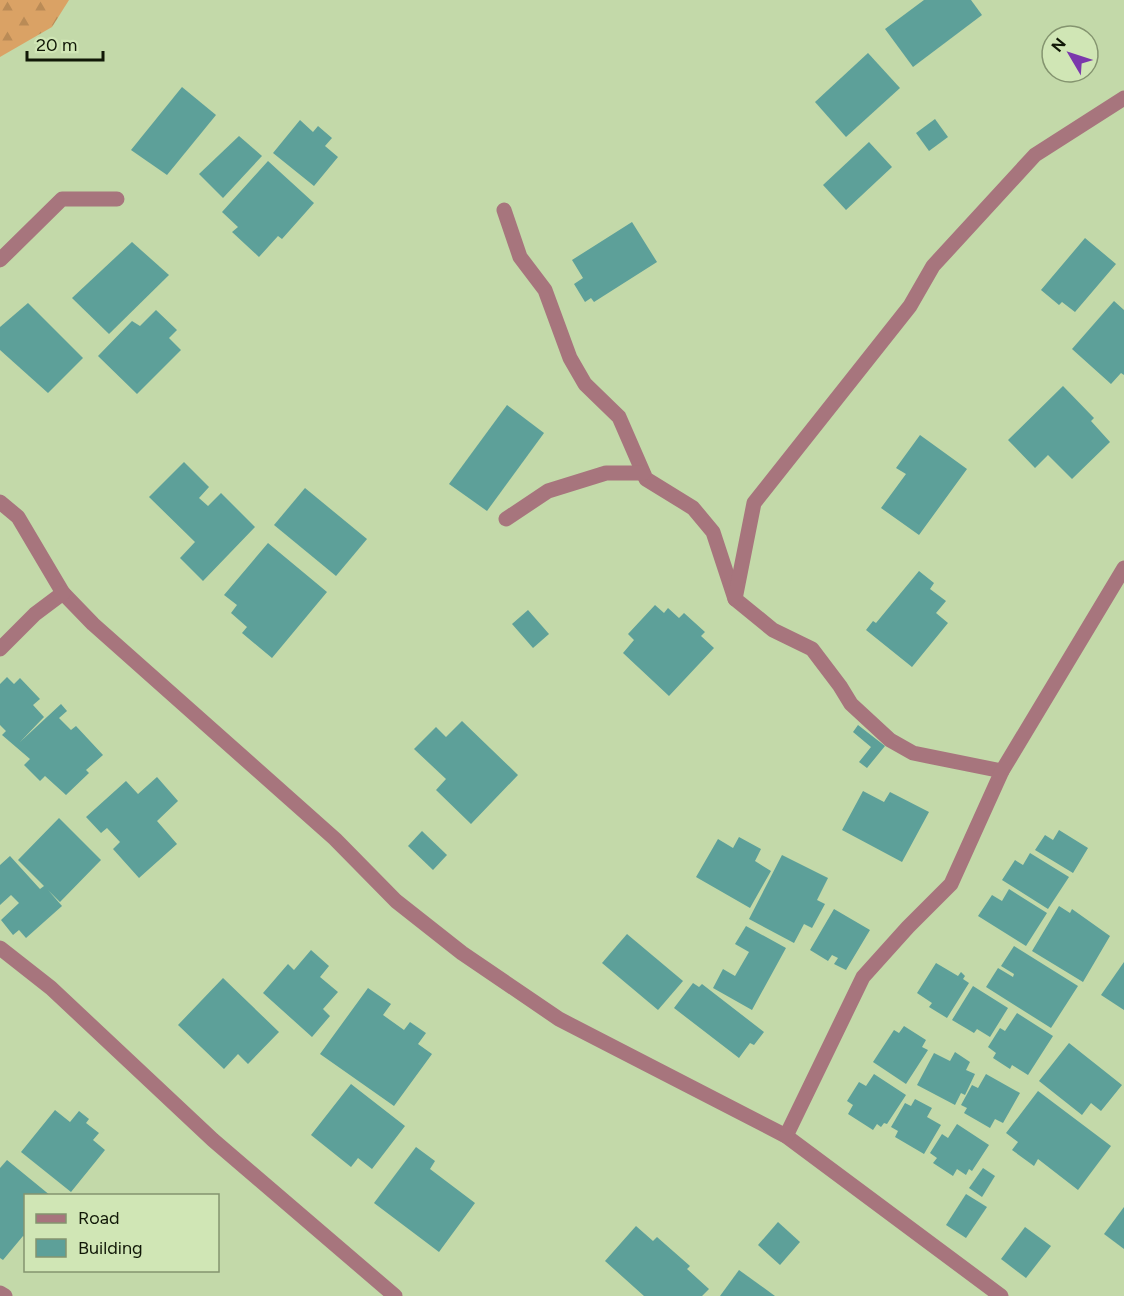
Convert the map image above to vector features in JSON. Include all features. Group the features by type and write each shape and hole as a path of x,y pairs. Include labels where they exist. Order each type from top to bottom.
{"street":[{"path":"735,599 754,503 910,306 933,266 1035,155 1124,98"},
{"path":"0,260 63,199 117,199"},
{"path":"504,210 520,257 545,290 570,358 585,384 619,417 646,479 693,508 713,532 735,599 773,630 812,650 851,704 890,740 913,753 1002,771"},
{"path":"506,519 548,491 606,473 644,473"},
{"path":"0,501 18,517 63,593 93,624 335,839 396,901 462,953 559,1019 786,1136 995,1294"},
{"path":"786,1136 863,978 908,927 951,884 1002,771 1124,568"},
{"path":"0,649 35,614 63,593"},
{"path":"0,948 51,988 213,1140 394,1296"},
{"path":"0,1293 5,1296"}],"green space":[{"path":"0,0 69,0 52,27 0,57"}],"building":[{"path":"924,0 971,0 982,15 913,67 885,29"},
{"path":"868,53 900,88 846,137 815,102"},
{"path":"182,87 216,115 167,175 131,150"},
{"path":"935,119 948,137 929,151 916,133"},
{"path":"300,120 313,132 318,126 332,138 325,146 338,157 314,186 273,153"},
{"path":"239,136 262,156 223,198 199,174"},
{"path":"869,142 892,167 846,210 823,185"},
{"path":"268,161 314,203 282,239 278,236 259,257 232,232 238,227 222,212"},
{"path":"632,222 657,262 594,302 591,298 585,302 574,284 583,278 572,260"},
{"path":"1085,238 1116,264 1075,312 1062,302 1059,305 1041,290"},
{"path":"132,242 169,275 109,334 72,298"},
{"path":"1114,301 1124,310 1124,375 1121,373 1111,384 1072,349"},
{"path":"28,303 83,358 48,393 0,350 0,327"},
{"path":"156,310 177,330 169,338 181,350 137,394 98,356 132,321 140,326"},
{"path":"1063,386 1094,418 1091,421 1110,442 1072,479 1048,455 1035,468 1008,440"},
{"path":"507,405 544,433 487,511 449,484"},
{"path":"920,435 967,469 919,535 881,508 906,474 896,468"},
{"path":"184,462 209,487 199,498 208,506 221,493 255,527 203,581 180,558 195,542 149,497"},
{"path":"305,488 367,539 336,576 274,525"},
{"path":"268,543 327,592 272,658 242,633 247,627 231,613 237,605 224,595"},
{"path":"919,571 934,583 930,589 946,601 936,613 948,623 912,667 866,630 873,621 876,623"},
{"path":"655,605 664,613 668,608 679,618 684,613 705,632 701,636 714,648 669,696 623,653 634,640 628,634"},
{"path":"528,610 549,634 533,648 512,624"},
{"path":"7,677 14,684 20,678 40,699 33,705 44,717 20,742 61,704 67,711 59,718 71,730 76,726 103,755 86,770 89,773 66,795 45,776 40,781 24,765 30,759 2,735 6,731 0,725 0,684"},
{"path":"462,721 518,775 471,824 436,790 446,779 414,749 436,727 446,737"},
{"path":"858,725 885,746 867,768 859,762 871,747 853,732"},
{"path":"157,777 178,801 157,821 177,844 139,878 113,849 120,842 107,828 101,833 86,817 126,781 138,794"},
{"path":"863,791 884,802 890,792 929,812 902,862 842,830"},
{"path":"59,818 101,860 60,902 48,890 62,906 26,938 19,930 13,935 1,920 19,903 11,895 0,905 0,865 10,856 40,889 44,886 18,860"},
{"path":"1059,830 1088,848 1073,873 1035,850 1045,835 1053,840"},
{"path":"422,831 447,855 433,870 408,846"},
{"path":"739,837 761,849 755,861 771,871 750,908 696,877 718,839 733,848"},
{"path":"1030,853 1069,877 1048,909 1002,880 1015,860 1023,865"},
{"path":"782,855 828,878 817,900 825,904 812,928 804,924 794,943 749,919"},
{"path":"1009,889 1047,913 1026,946 978,916 992,895 1002,901"},
{"path":"1059,906 1070,913 1072,909 1110,936 1083,982 1032,951"},
{"path":"834,909 870,930 846,970 834,964 838,958 832,955 828,961 810,950"},
{"path":"746,926 786,948 752,1010 713,988 723,969 735,976 749,952 735,944"},
{"path":"627,934 683,981 658,1010 602,963"},
{"path":"1014,946 1078,986 1051,1028 986,987 998,968 1013,977 1014,974 1001,966"},
{"path":"311,950 329,966 320,977 338,992 323,1009 330,1016 312,1037 263,993 288,964 294,970"},
{"path":"1124,962 1124,1010 1101,995"},
{"path":"936,963 958,976 961,972 965,976 963,979 969,983 947,1018 929,1007 932,1003 917,993"},
{"path":"223,978 279,1032 248,1064 238,1054 224,1069 178,1025"},
{"path":"693,983 699,987 702,984 764,1032 754,1045 750,1043 739,1058 674,1008"},
{"path":"973,986 1008,1008 990,1037 977,1029 974,1033 952,1020"},
{"path":"368,988 391,1004 383,1015 404,1030 410,1022 426,1033 418,1044 432,1054 394,1106 320,1054"},
{"path":"1017,1013 1053,1036 1028,1075 1012,1065 1010,1069 993,1058 996,1053 988,1047 1000,1028 1005,1031"},
{"path":"904,1026 926,1040 922,1047 928,1050 906,1084 873,1062 894,1030 899,1033"},
{"path":"1069,1043 1122,1085 1101,1111 1091,1103 1082,1115 1039,1081"},
{"path":"955,1052 970,1062 966,1070 975,1074 965,1095 961,1093 955,1105 917,1085 934,1053 950,1061"},
{"path":"874,1074 906,1095 887,1124 884,1123 881,1127 877,1124 873,1130 848,1114 853,1105 847,1101 859,1082 866,1086"},
{"path":"986,1074 1020,1093 1003,1123 995,1119 990,1128 964,1113 967,1108 961,1105 972,1085 978,1088"},
{"path":"351,1084 405,1126 372,1169 358,1158 351,1167 311,1135"},
{"path":"1038,1091 1111,1146 1078,1190 1038,1159 1034,1166 1012,1150 1018,1142 1006,1133"},
{"path":"915,1099 932,1108 927,1117 941,1125 924,1154 895,1137 898,1131 891,1127 905,1103 911,1106"},
{"path":"55,1110 70,1122 79,1111 89,1119 86,1123 99,1133 93,1140 105,1150 71,1192 21,1152"},
{"path":"957,1124 989,1145 972,1171 969,1169 966,1175 957,1169 953,1176 933,1163 937,1158 930,1153 942,1134 948,1138"},
{"path":"416,1147 435,1161 430,1169 475,1203 439,1252 374,1203"},
{"path":"7,1160 49,1194 24,1194 24,1237 3,1260 0,1258 0,1168"},
{"path":"983,1168 995,1176 982,1197 969,1188"},
{"path":"966,1194 987,1207 966,1238 946,1225"},
{"path":"1124,1207 1124,1249 1104,1234"},
{"path":"778,1222 800,1242 780,1265 758,1245"},
{"path":"636,1226 653,1241 657,1237 690,1266 687,1269 709,1289 702,1296 644,1296 605,1261"},
{"path":"1025,1227 1051,1246 1026,1278 1001,1259"},
{"path":"739,1270 775,1296 720,1296"}]}
